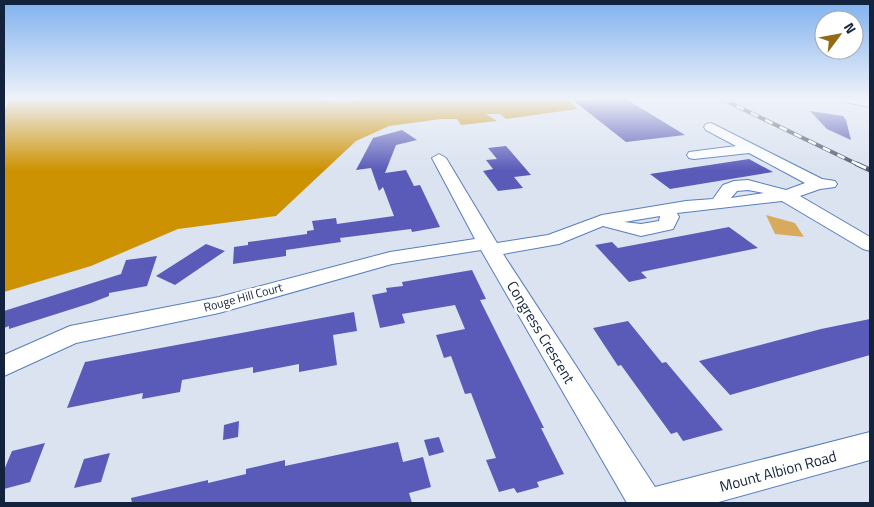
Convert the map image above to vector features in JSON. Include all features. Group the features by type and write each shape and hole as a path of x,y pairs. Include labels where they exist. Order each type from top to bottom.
{"street":[{"path":"711,126 824,184 786,195"},
{"path":"694,155 751,148"},
{"name":"Congress Crescent","path":"439,158 489,247 646,503"},
{"path":"786,195 870,245"},
{"name":"Rouge Hill Court","path":"4,366 70,335 218,305 390,258 552,240 568,235 582,226 602,220 632,231 652,230 666,225 670,217 666,209 731,203 786,195"},
{"name":"Mount Albion Road","path":"656,503 870,446"}],"shaded area":[{"path":"4,123 414,123 389,126 356,141 276,216 178,229 91,266 4,292"},
{"path":"459,123 482,123 461,125"},
{"path":"766,215 795,223 804,237 775,234"}],"building":[{"path":"601,123 665,123 685,135 626,142"},
{"path":"821,123 847,123 851,140 827,129"},
{"path":"402,130 417,140 396,145 385,173 406,170 414,186 420,185 440,227 412,232 411,229 340,238 341,242 286,250 286,256 233,264 234,247 248,245 248,242 307,234 307,231 314,230 312,221 336,218 337,224 394,216 383,187 379,191 371,168 356,170 373,138"},
{"path":"506,146 531,175 514,177 523,188 498,191 483,171 493,169 486,160 497,159 488,148"},
{"path":"749,159 773,172 670,189 650,174"},
{"path":"729,227 758,248 641,272 647,278 629,282 595,245 612,242 618,248"},
{"path":"206,244 225,251 175,285 156,276"},
{"path":"157,256 147,286 109,293 109,296 91,303 9,329 9,326 4,328 4,311 121,274 126,260"},
{"path":"472,270 486,299 480,300 544,428 541,428 564,474 537,482 539,487 517,493 514,488 499,492 486,460 496,458 471,393 465,394 451,356 444,358 436,335 465,329 455,305 402,314 405,323 380,328 372,295 387,292 386,288 403,286 402,282"},
{"path":"354,312 357,331 333,335 337,365 299,372 299,364 253,373 253,367 182,380 180,392 142,399 143,393 67,408 85,362"},
{"path":"870,319 870,355 730,395 699,361 821,329"},
{"path":"628,321 662,363 666,362 723,430 683,441 677,432 671,434 621,365 618,366 593,328"},
{"path":"239,421 238,437 223,440 224,425"},
{"path":"439,437 444,452 429,456 424,440"},
{"path":"398,442 403,462 423,457 431,487 409,493 412,503 132,503 131,498 208,480 208,483 246,474 246,469 285,460 285,466"},
{"path":"45,443 30,482 4,489 4,470 12,451"},
{"path":"110,453 101,482 74,488 84,459"}],"railway":[{"path":"771,123 859,165"},
{"path":"857,164 870,170"}]}
